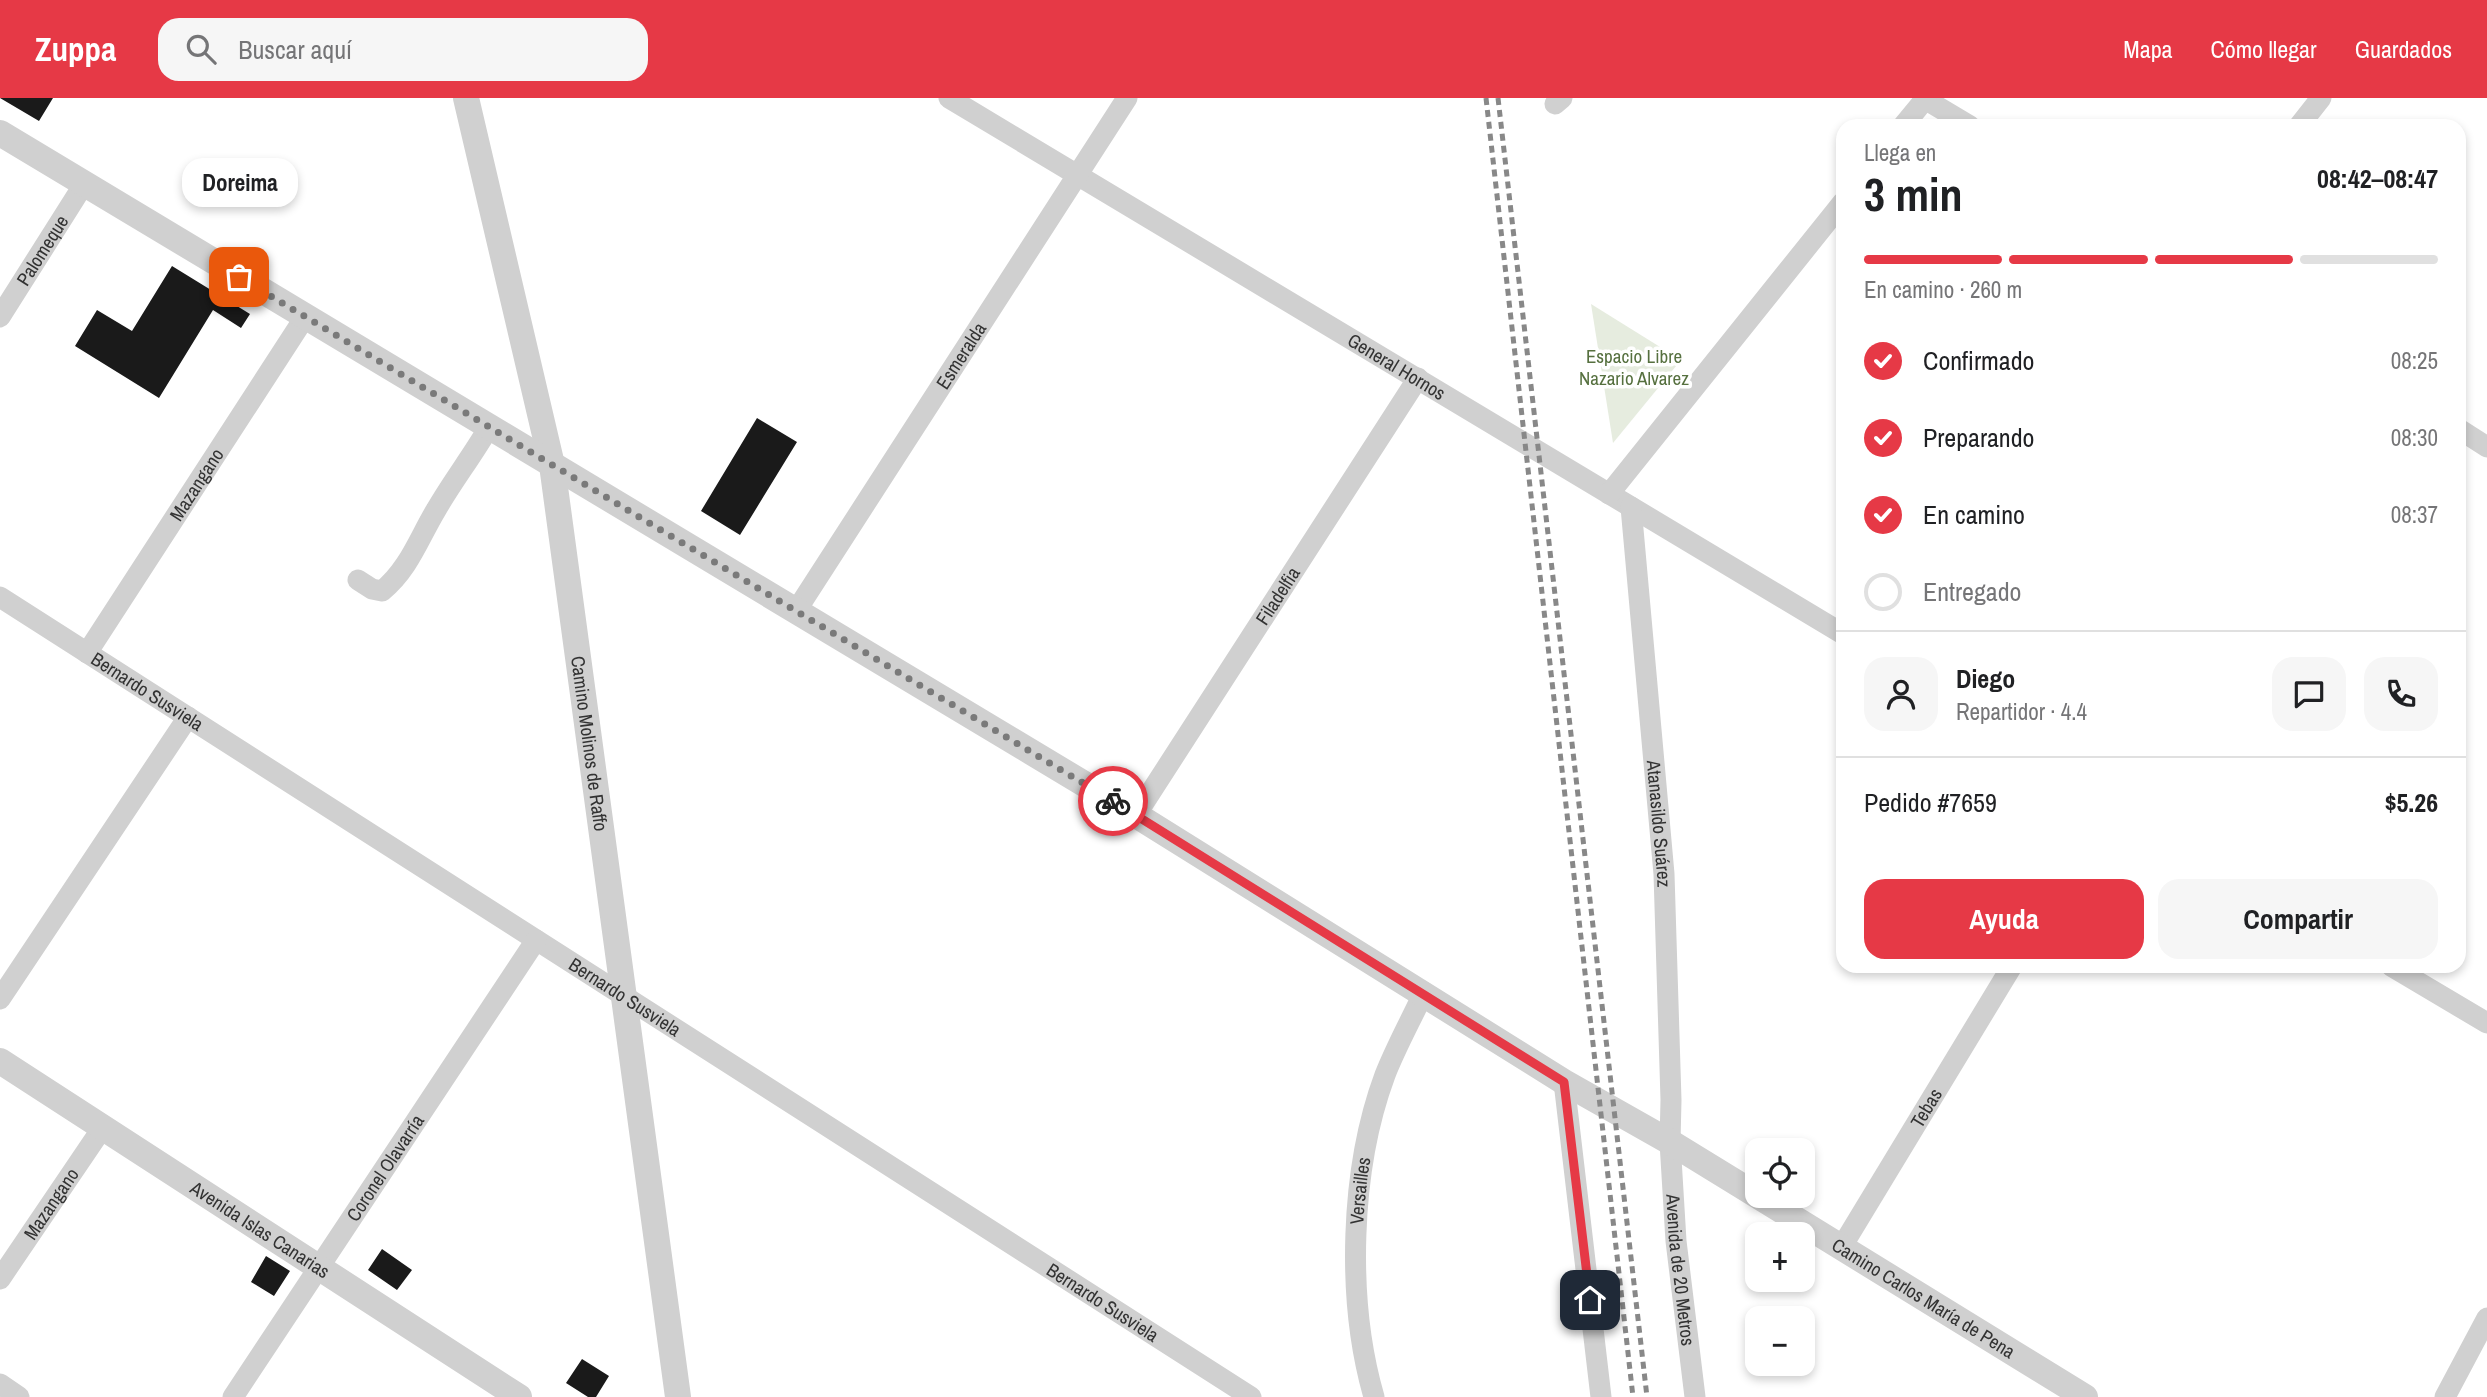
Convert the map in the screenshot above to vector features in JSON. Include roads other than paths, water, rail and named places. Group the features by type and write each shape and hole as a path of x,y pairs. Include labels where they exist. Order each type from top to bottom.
{"street":[{"name":"Camino Molinos de Raffo","path":"466,98 552,465 678,1397"},
{"name":"General Hornos","path":"949,98 1836,630"},
{"name":"Esmeralda","path":"796,611 1127,98"},
{"path":"1908,119 1925,98 1959,119"},
{"path":"2305,119 2322,98"},
{"name":"Camino Carlos María de Pena","path":"0,133 1136,815 1424,992 1564,1082 1670,1142 2084,1397"},
{"name":"Palomeque","path":"0,317 84,184"},
{"path":"1609,494 1836,211"},
{"name":"Mazangano","path":"87,653 305,317"},
{"name":"Filadelfia","path":"1136,815 1418,378"},
{"path":"358,580 372,589 382,591 390,585 411,558 436,508 489,427"},
{"path":"2466,434 2487,447"},
{"name":"Atanasildo Suárez","path":"1631,507 1664,874 1670,1142"},
{"name":"Bernardo Susviela","path":"0,597 1251,1397"},
{"path":"0,999 188,718"},
{"name":"Coronel Olavarría","path":"233,1397 536,940"},
{"name":"Tebas","path":"1841,1248 2007,973"},
{"path":"2402,973 2487,1023"},
{"name":"Versailles","path":"1374,1397 1365,1366 1359,1297 1355,1231 1357,1185 1385,1076 1424,992"},
{"name":"Avenida Islas Canarias","path":"0,1061 519,1397"},
{"path":"1564,1082 1601,1397"},
{"name":"Mazangano","path":"0,1279 103,1127"},
{"name":"Avenida de 20 Metros","path":"1670,1142 1676,1241 1695,1397"},
{"path":"2445,1397 2487,1318"},
{"path":"0,1384 19,1397"}],"railway":[{"path":"1486,98 1633,1397"},
{"path":"1498,98 1647,1397"}],"place":[{"name":"Doreima","path":"239,277"}],"park label":[{"name":"Espacio Libre Nazario Alvarez","path":"1634,367"}]}
